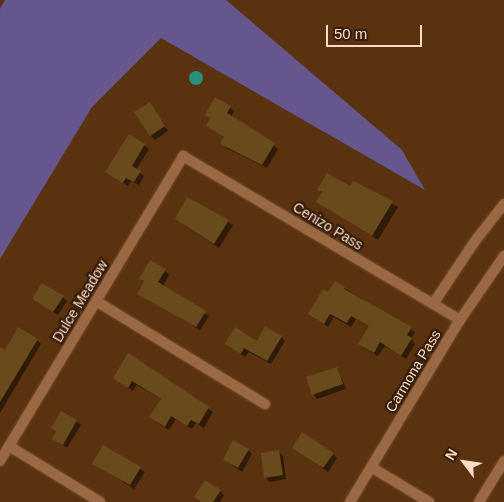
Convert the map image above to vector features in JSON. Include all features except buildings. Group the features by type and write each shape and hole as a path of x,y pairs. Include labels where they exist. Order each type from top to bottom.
{"street":[{"name":"Dulce Meadow","path":"0,462 183,156"},
{"name":"Cenizo Pass","path":"183,156 460,320"},
{"path":"433,304 475,241 504,204"},
{"name":"Carmona Pass","path":"350,502 460,320 504,256"},
{"path":"96,301 265,404"},
{"path":"9,446 100,502"},
{"path":"479,502 504,460"},
{"path":"371,467 429,502"}],"shaded area":[{"path":"5,0 226,0 402,150 425,190 161,38 92,107 0,259 0,9"}],"water":[{"path":"193,71 199,71 203,78 199,85 193,85 189,81 189,75"}]}
